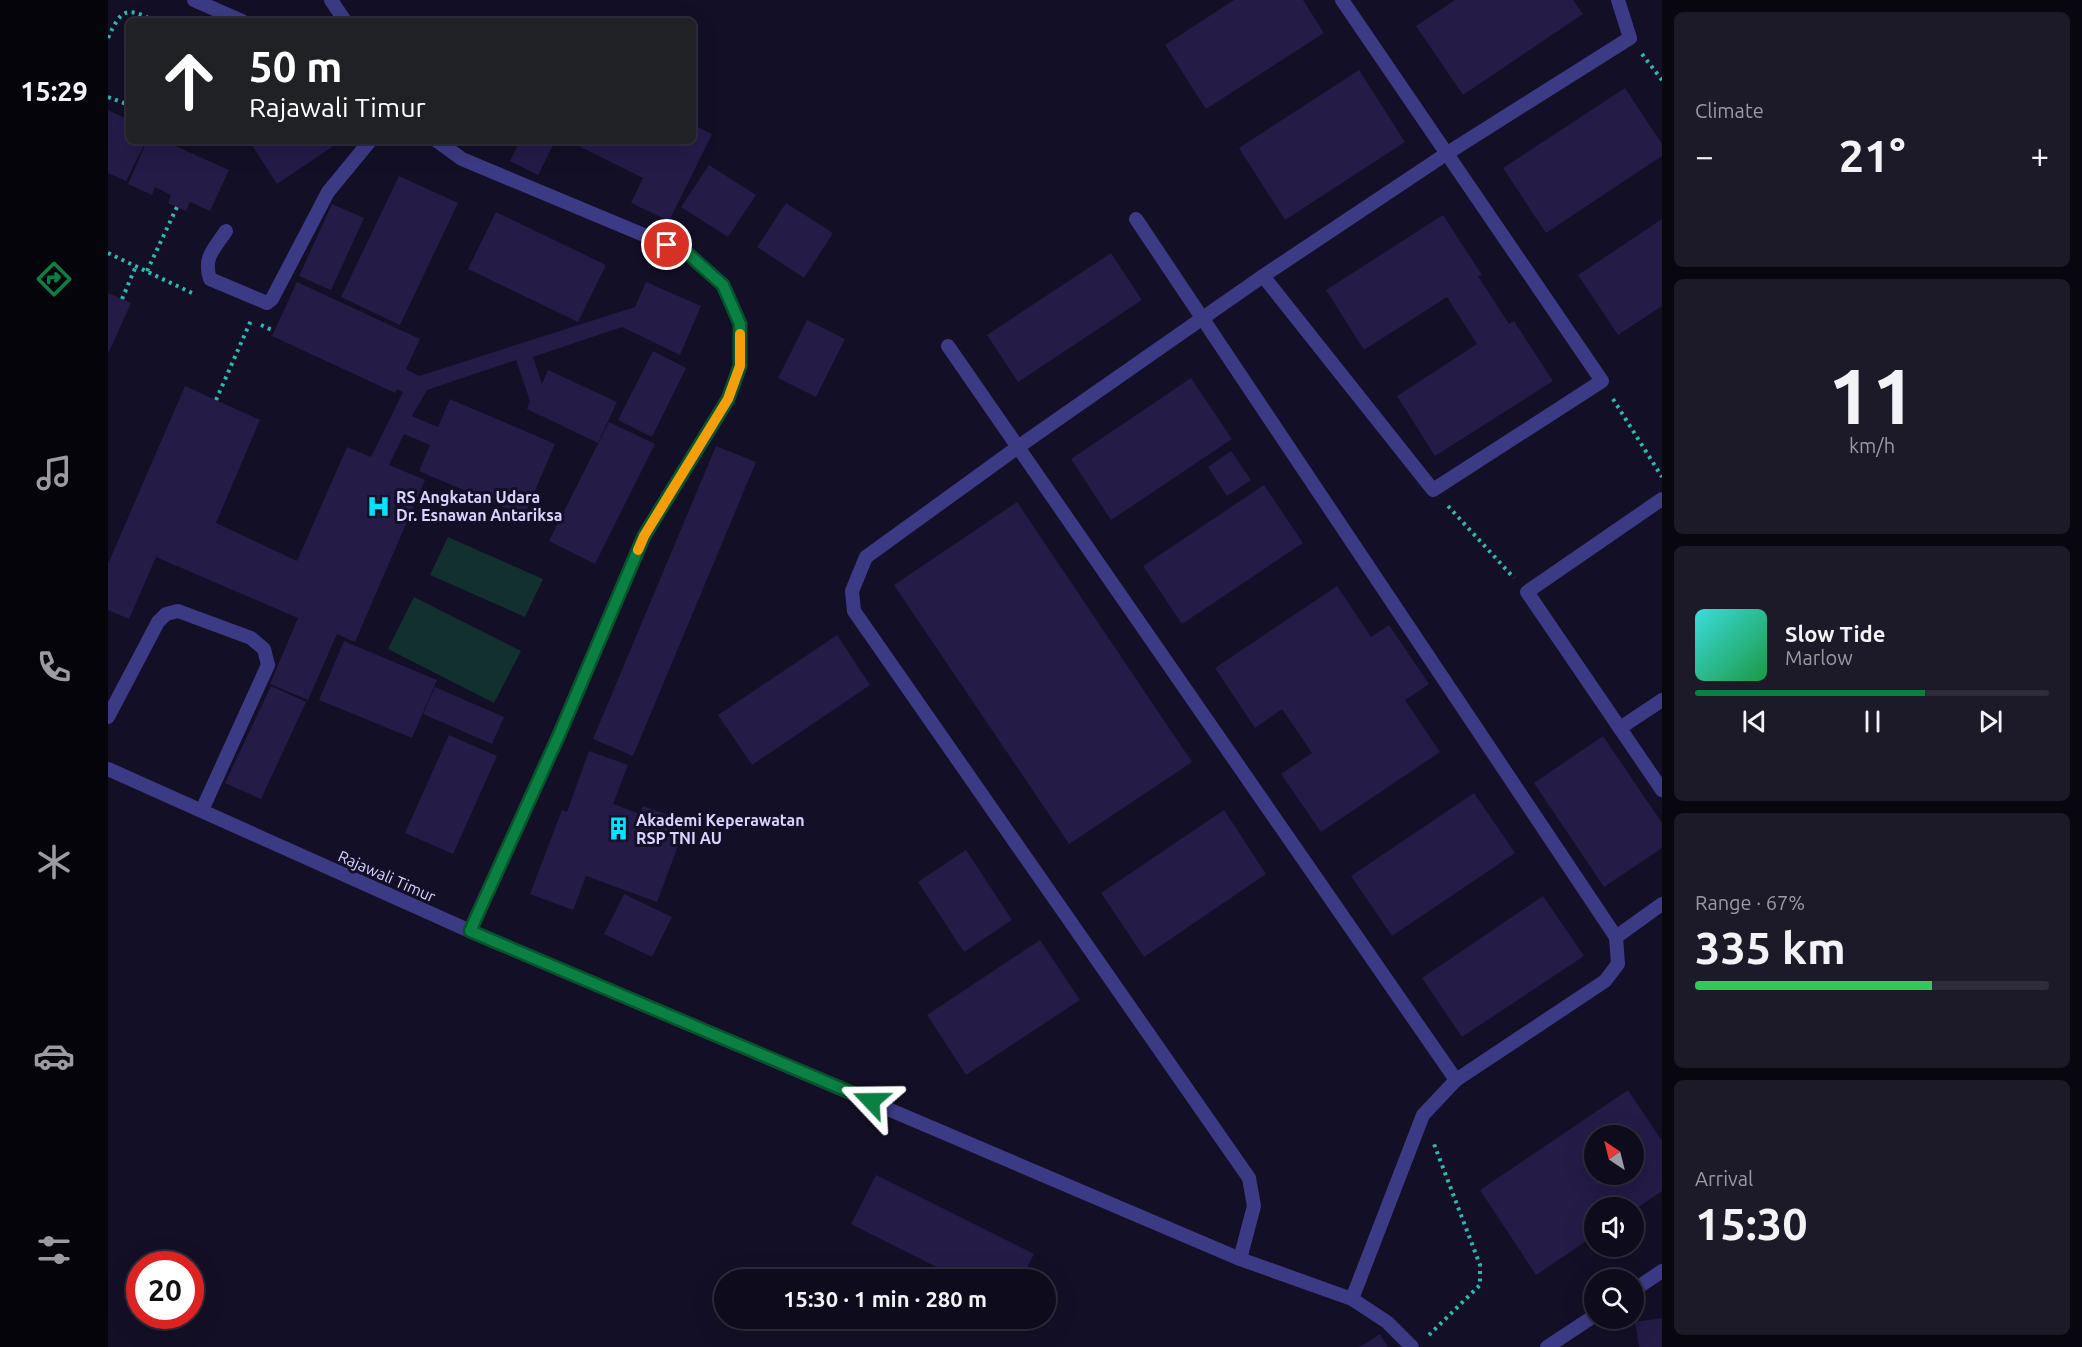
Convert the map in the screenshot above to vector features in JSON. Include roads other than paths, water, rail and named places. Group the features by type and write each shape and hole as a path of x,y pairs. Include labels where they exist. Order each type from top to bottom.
{"lane":[{"path":"194,0 235,18"},
{"path":"331,0 343,18"},
{"path":"1263,276 1433,490 1602,381 1342,0"},
{"path":"1240,1259 1254,1206 1249,1178 854,611 852,591 866,557 1018,447 1263,276 1446,154 1630,38 1618,0"},
{"path":"226,231 207,261 206,267 210,279 267,303 272,299 328,192 368,144"},
{"path":"441,144 462,159 687,253 723,285 740,324 740,366 728,399 644,536 559,735 470,931"},
{"path":"1136,219 1616,937 1618,964 1605,981 1456,1080 1423,1115 1352,1299"},
{"path":"948,346 1456,1080"},
{"path":"1662,500 1527,592 1662,790"},
{"path":"108,717 158,622 166,614 178,610 251,638 264,649 268,665 202,810"},
{"path":"1620,728 1662,700"},
{"name":"Rajawali Timur","path":"108,769 470,931 1240,1259 1352,1299 1387,1322 1412,1347"},
{"path":"1616,937 1662,904"},
{"path":"1644,1283 1662,1271"},
{"path":"1547,1347 1584,1323"}],"place":[{"name":"RS Angkatan Udara Dr. Esnawan Antariksa","path":"378,506"},
{"name":"Akademi Keperawatan RSP TNI AU","path":"618,829"}]}
